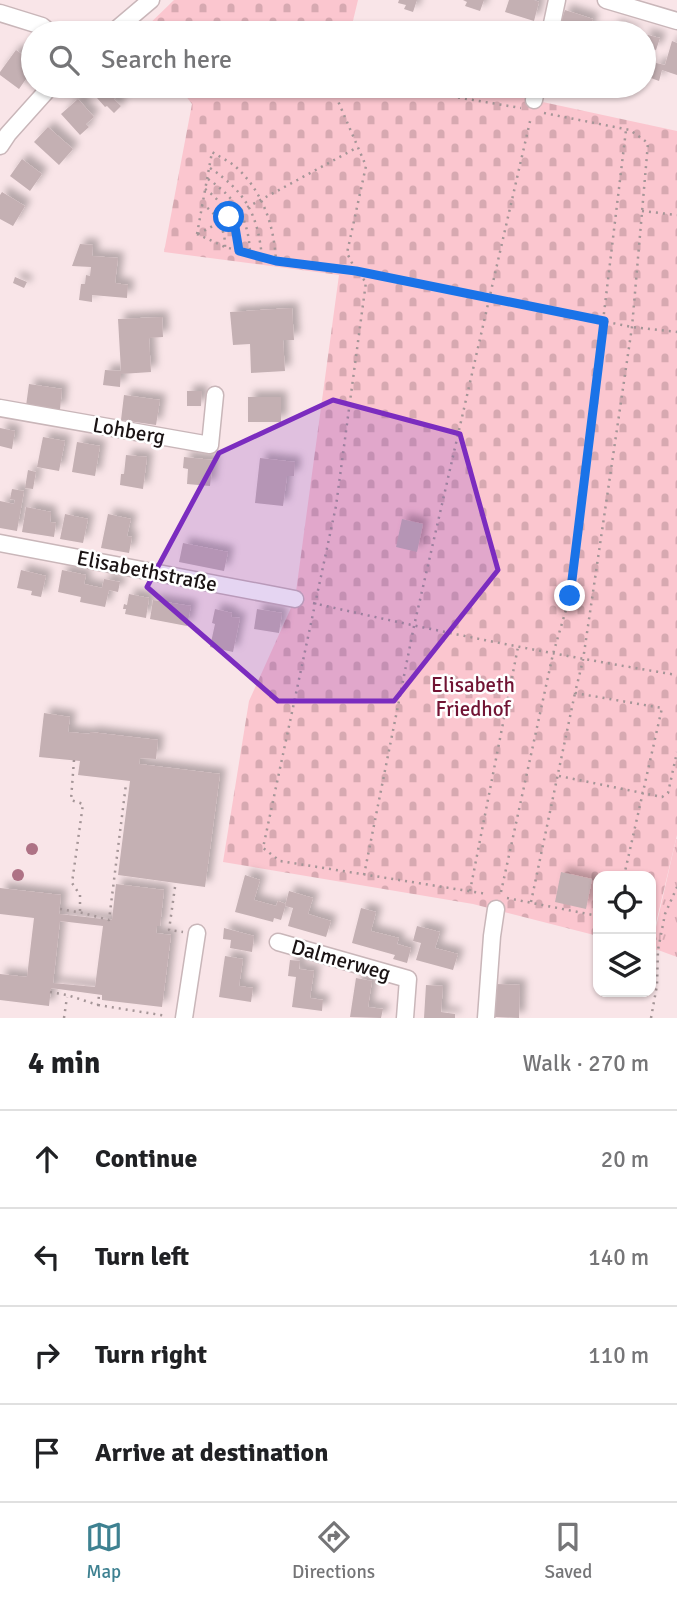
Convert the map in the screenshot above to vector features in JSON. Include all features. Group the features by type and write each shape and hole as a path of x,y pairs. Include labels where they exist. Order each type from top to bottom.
{"street":[{"path":"126,21 151,0"},
{"path":"553,21 557,0"},
{"path":"606,0 677,22"},
{"path":"0,13 26,21"},
{"path":"0,146 40,98"},
{"name":"Lohberg","path":"0,408 209,444 215,395"},
{"name":"Elisabethstraße","path":"0,543 295,599"},
{"path":"486,1018 493,902"},
{"path":"177,1017 197,933"},
{"name":"Dalmerweg","path":"278,942 408,979 405,1018"}],"path":[{"path":"338,98 366,166 347,253 356,271 366,282 336,506 263,848 280,861 470,892 493,902"},
{"path":"364,874 414,626 535,99 630,130 648,143 632,327 583,660 531,903"},
{"path":"593,915 500,897 553,654 570,596 626,129"},
{"path":"197,234 358,147"},
{"path":"197,234 212,152 234,165 249,181 269,216 275,237 276,261"},
{"path":"209,168 228,180 248,206 260,235 262,258"},
{"path":"207,178 223,189 239,211 249,235 250,254"},
{"path":"205,189 223,205 235,227 239,251"},
{"path":"201,205 208,207 218,222 226,240 225,247"},
{"path":"642,211 677,215"},
{"path":"197,234 225,247 276,261 356,271 632,327 677,332"},
{"path":"295,599 517,647 677,675"},
{"path":"470,892 517,647"},
{"path":"575,693 662,708 625,871"},
{"path":"558,775 662,797 668,793 677,752"},
{"path":"74,760 71,800 83,804 72,883 80,895 80,912"},
{"path":"60,909 109,920 126,784"},
{"path":"169,930 175,887"},
{"path":"651,1018 657,985 658,950 665,915 677,887"},
{"path":"50,992 98,1005 177,1017"},
{"path":"64,1018 67,995"},
{"path":"98,1005 99,995"}],"highlighted area":[{"path":"333,400 460,434 498,570 394,701 278,701 147,587 219,453"}],"green space":[{"path":"174,0 358,0 353,21 152,21"},
{"name":"Elisabeth Friedhof","path":"187,98 524,98 677,131 677,835 656,923 656,871 593,871 593,935 473,904 223,862 249,701 295,599 339,275 164,252 192,104"},
{"path":"677,839 677,957 656,950 656,927"}],"building":[{"path":"399,0 417,0 413,12 404,9 406,5 398,3"},
{"path":"463,0 484,0 480,11 465,6 467,2"},
{"path":"509,0 539,2 534,21 505,12"},
{"path":"565,10 593,19 592,21 561,21"},
{"path":"672,41 677,43 677,75 662,70 659,81 656,80 656,63 665,65"},
{"path":"16,50 21,54 19,89 0,75"},
{"path":"97,98 115,98 121,106 114,113"},
{"path":"78,99 94,117 86,124 89,127 80,135 61,114"},
{"path":"48,127 73,149 59,165 34,142"},
{"path":"22,159 42,174 30,191 10,176"},
{"path":"2,192 25,206 13,226 0,219"},
{"path":"80,244 93,245 92,256 118,258 115,283 128,285 127,298 92,295 92,302 79,300 81,284 85,284 86,275 90,276 91,267 72,266"},
{"path":"15,277 27,282 24,288 13,283"},
{"path":"292,308 294,340 283,340 285,371 251,373 250,344 233,345 230,312"},
{"path":"162,317 163,337 149,338 151,372 121,374 120,387 103,385 105,370 121,371 118,319"},
{"path":"29,384 62,389 60,410 26,406"},
{"path":"187,391 202,391 201,406 187,406"},
{"path":"124,395 160,400 156,425 121,420"},
{"path":"248,397 281,397 281,422 248,422"},
{"path":"0,428 15,431 12,449 0,446"},
{"path":"43,437 65,441 59,471 37,467"},
{"path":"77,442 100,446 95,476 72,472"},
{"path":"126,455 147,457 143,489 120,485"},
{"path":"184,457 213,460 210,486 187,484 188,469 183,468"},
{"path":"260,458 295,462 294,476 287,476 283,506 255,503"},
{"path":"28,470 36,472 33,489 25,488"},
{"path":"12,489 24,491 17,531 0,528 0,501 14,504 15,500 10,499"},
{"path":"26,507 51,512 50,522 56,523 54,537 22,532"},
{"path":"65,514 88,519 83,543 60,539"},
{"path":"108,514 131,519 127,536 132,537 129,553 101,548"},
{"path":"402,519 423,524 417,552 396,547"},
{"path":"183,543 228,552 224,571 179,562"},
{"path":"21,570 46,576 41,597 31,595 32,591 17,588"},
{"path":"62,570 86,575 84,584 102,588 104,579 120,582 118,592 109,590 105,607 80,602 81,597 58,592"},
{"path":"129,594 149,598 146,618 125,614 124,604 127,605"},
{"path":"153,600 191,606 187,626 150,619"},
{"path":"215,609 232,613 231,617 240,618 233,652 210,647"},
{"path":"257,609 282,613 279,633 254,629"},
{"path":"44,713 70,717 68,732 158,740 156,759 140,758 139,764 220,774 205,887 118,875 130,781 78,775 80,761 39,757"},
{"path":"561,872 592,879 586,909 555,902"},
{"path":"245,875 260,880 254,900 276,906 278,901 286,904 281,920 274,918 273,922 235,912"},
{"path":"116,884 164,890 160,926 157,926 156,933 171,935 162,1007 102,1000 102,995 51,988 49,1006 0,1000 0,974 27,977 34,918 0,914 0,888 61,895 59,914 112,920","holes":["60,921 103,926 95,987 53,983"]},
{"path":"289,891 313,898 308,914 331,921 326,937 288,926 293,908 285,906"},
{"path":"361,908 376,912 371,931 399,938 397,944 411,948 407,963 393,959 395,955 352,943"},
{"path":"417,926 440,932 435,948 458,954 453,970 416,960 421,943 413,941"},
{"path":"224,928 254,936 252,952 230,948 231,940 223,939"},
{"path":"225,956 243,959 239,986 253,988 251,1002 219,997"},
{"path":"290,960 300,961 299,969 314,971 310,998 323,1000 322,1011 292,1007 296,977 288,976"},
{"path":"356,978 372,981 368,1007 383,1009 381,1018 350,1017"},
{"path":"496,984 520,985 519,1018 495,1017"},
{"path":"426,985 443,986 441,1012 455,1014 455,1018 424,1018"}],"route":[{"path":"229,217 235,227 239,251 276,261 356,271 604,321 570,596"}]}
